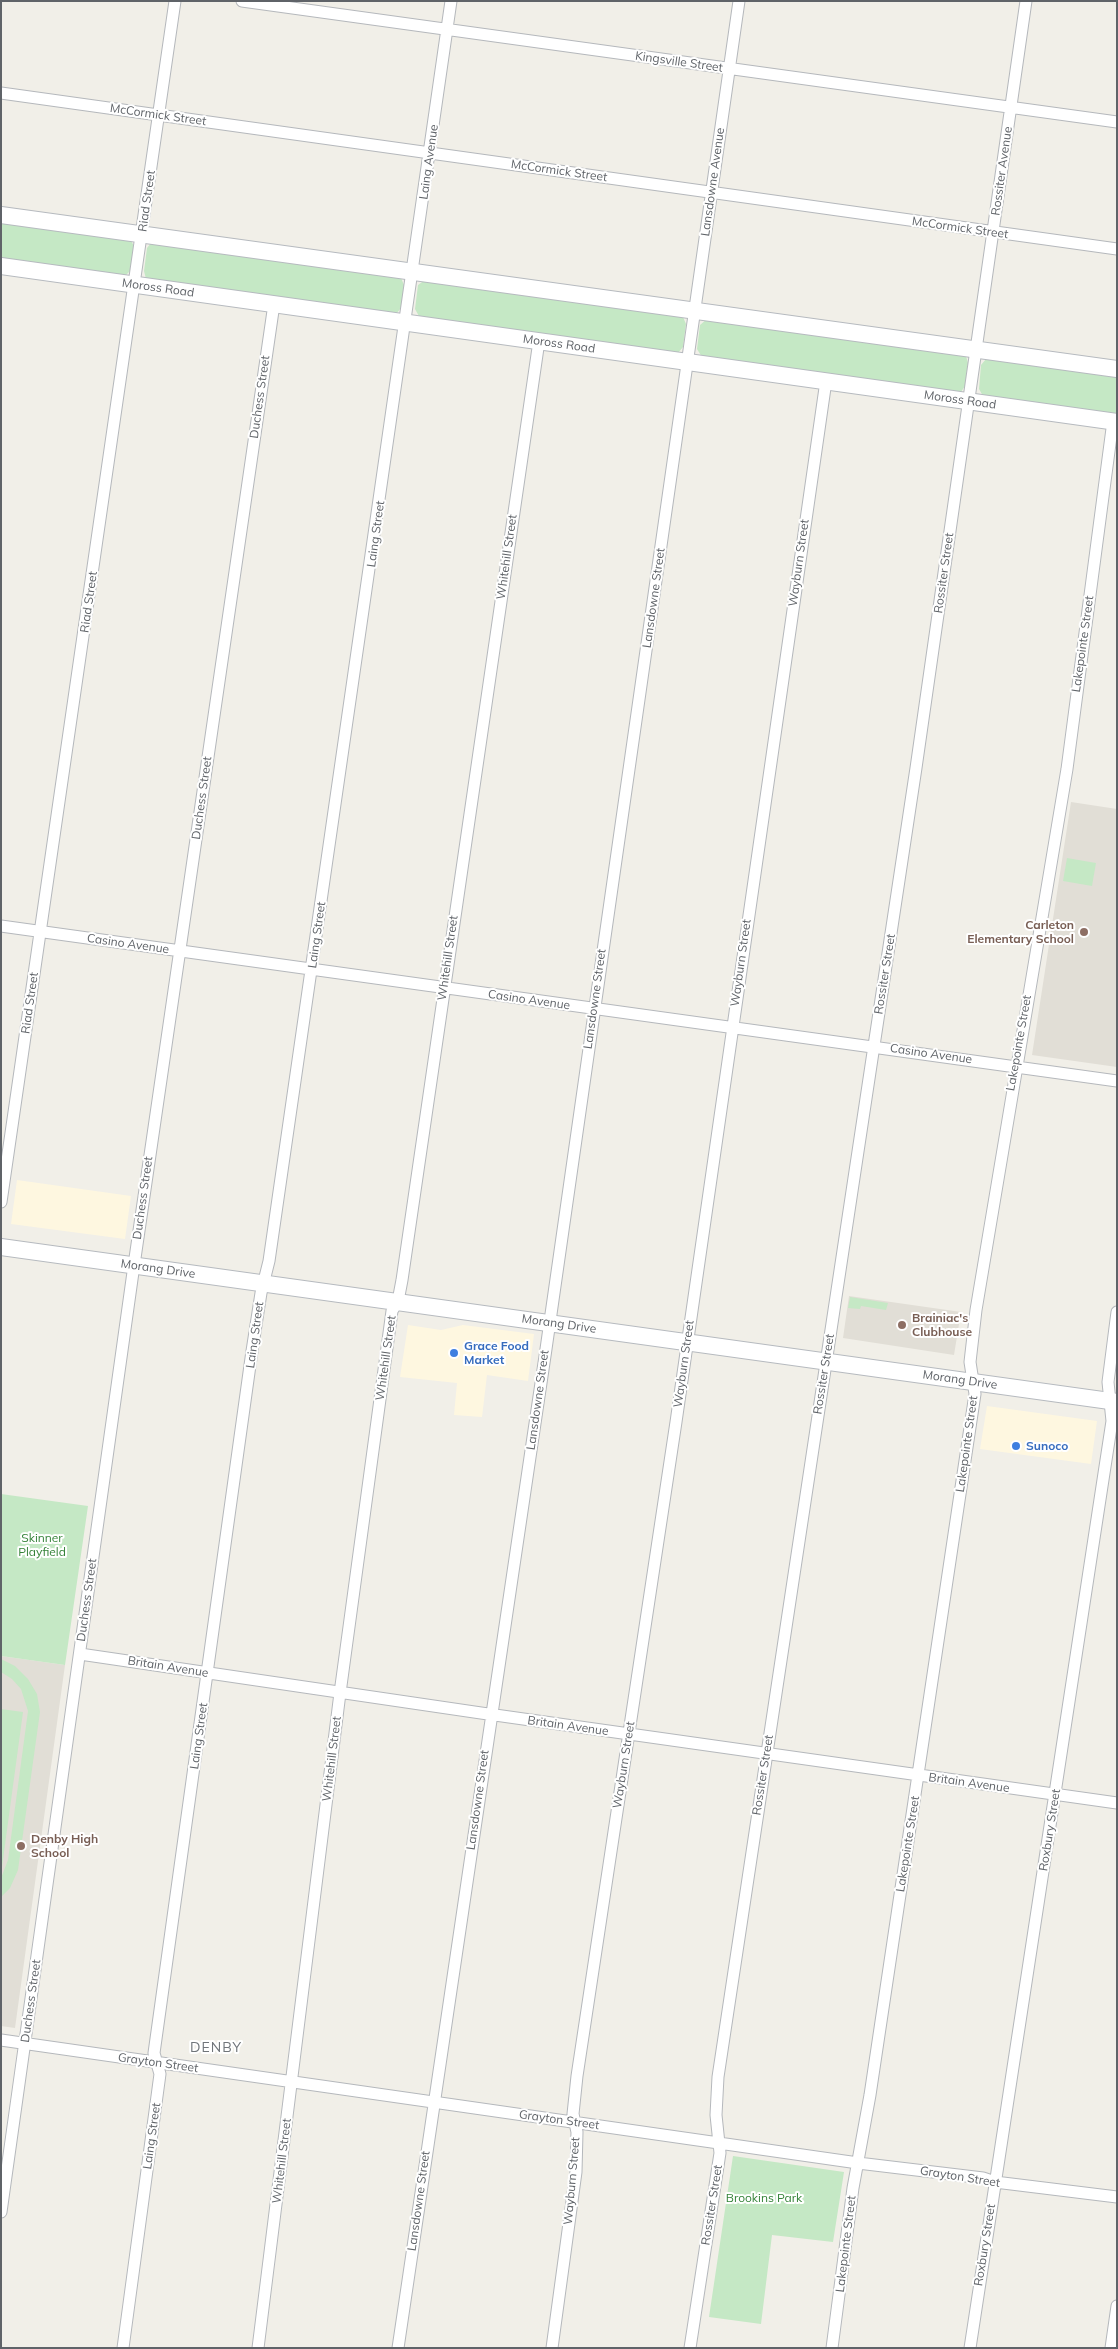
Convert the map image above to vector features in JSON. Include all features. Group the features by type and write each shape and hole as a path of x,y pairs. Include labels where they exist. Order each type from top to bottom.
{"main road":[{"path":"1,215 1117,369"},
{"name":"Moross Road","path":"1,266 1115,421"},
{"name":"Morang Drive","path":"1,1247 1114,1401"}],"street":[{"name":"Riad Street","path":"1,1202 175,1"},
{"name":"Kingsville Street","path":"242,1 1117,122"},
{"name":"Laing Avenue","path":"406,322 452,1"},
{"name":"Lansdowne Avenue","path":"688,362 739,1"},
{"name":"Rossiter Avenue","path":"970,401 1026,1"},
{"name":"McCormick Street","path":"1,93 1117,250"},
{"name":"Duchess Street","path":"1,2212 134,1265 274,304"},
{"name":"Laing Street","path":"123,2348 160,2074 154,2052 260,1298 268,1272 406,322"},
{"name":"Whitehill Street","path":"258,2348 340,1693 392,1311 398,1301 539,341"},
{"name":"Lansdowne Street","path":"398,2348 688,362"},
{"name":"Wayburn Street","path":"552,2348 576,2172 577,2132 573,2114 577,2076 687,1342 826,381"},
{"name":"Rossiter Street","path":"690,2348 720,2153 718,2143 718,2077 970,401"},
{"name":"Lakepointe Street","path":"832,2348 858,2162 870,2095 975,1394 970,1362 976,1310 1015,1067 1067,769 1115,421"},
{"name":"Casino Avenue","path":"1,926 1117,1081"},
{"name":"Roxbury Street","path":"970,2348 1112,1421 1114,1401 1108,1382 1117,1312"},
{"name":"Britain Avenue","path":"80,1654 491,1715 1117,1803"},
{"name":"Grayton Street","path":"1,2040 718,2143 983,2178 995,2182 1117,2197"},
{"path":"1111,2348 1117,2306"}],"shaded area":[{"name":"Carleton Elementary School","path":"1071,802 1117,809 1117,1067 1032,1055"},
{"path":"17,1180 131,1196 125,1239 11,1224"},
{"name":"Brainiac's Clubhouse","path":"849,1296 961,1312 954,1355 843,1338"},
{"path":"408,1325 441,1330 463,1325 534,1334 528,1381 487,1375 482,1417 454,1415 457,1383 400,1377"},
{"path":"987,1406 1097,1421 1091,1464 980,1449"},
{"name":"Denby High School","path":"1,1656 65,1665 15,2028 1,2026"}],"green space":[{"path":"1,221 130,239 134,246 130,271 124,277 1,260"},
{"path":"151,243 401,278 404,285 401,308 396,314 146,279 144,271 147,248"},
{"path":"425,280 683,317 686,324 683,347 678,353 420,318 415,309 418,285"},
{"path":"707,319 966,356 968,363 965,386 961,392 702,357 697,349 700,325"},
{"path":"986,359 1117,376 1117,415 983,396 979,389 981,365"},
{"path":"1067,858 1096,863 1092,886 1063,881"},
{"path":"850,1297 888,1303 886,1310 861,1306 860,1309 848,1308"},
{"name":"Skinner Playfield","path":"1,1494 88,1506 65,1665 1,1656"},
{"path":"1,1659 15,1666 28,1679 37,1694 40,1712 18,1870 10,1888 1,1897 1,1878 8,1860 28,1711 21,1689 12,1679 1,1672"},
{"path":"1,1709 23,1712 2,1867 1,1867"},
{"name":"Brookins Park","path":"733,2156 844,2172 833,2242 772,2235 761,2324 709,2317"}],"place":[{"name":"Carleton Elementary School","path":"1084,932"},
{"name":"Brainiac's Clubhouse","path":"902,1325"},
{"name":"Grace Food Market","path":"454,1353"},
{"name":"Sunoco","path":"1016,1446"},
{"name":"Denby High School","path":"21,1846"}],"district":[{"name":"DENBY","path":"216,2048"}]}
